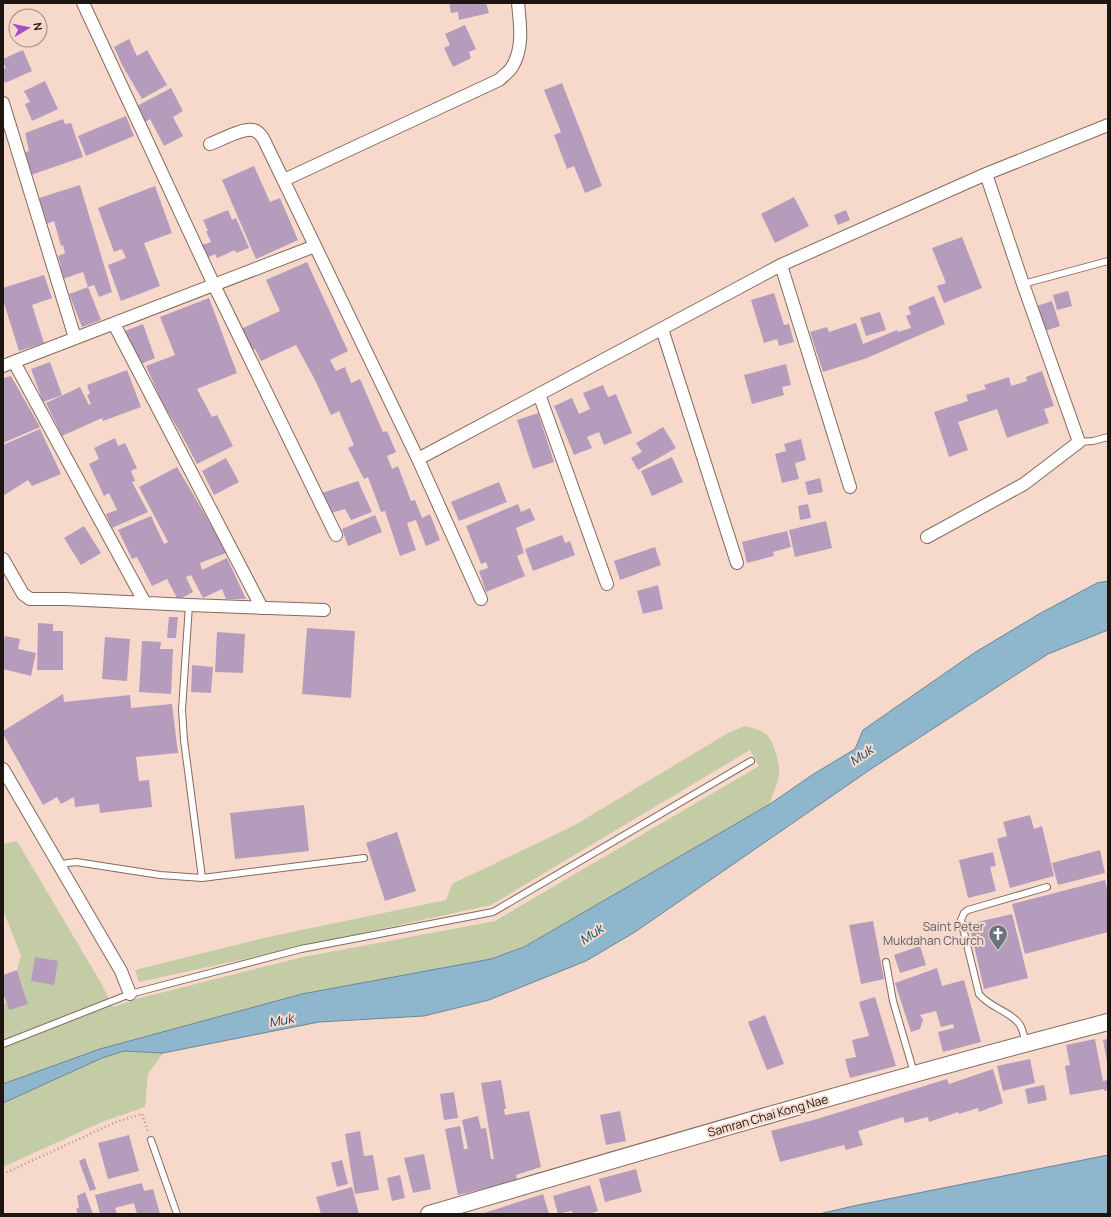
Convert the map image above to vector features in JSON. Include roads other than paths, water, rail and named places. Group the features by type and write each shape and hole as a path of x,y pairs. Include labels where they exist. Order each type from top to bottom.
{"street":[{"path":"83,3 214,285 336,535"},
{"path":"284,180 499,80 512,68 518,53 520,33 518,3"},
{"path":"3,103 76,338"},
{"path":"418,459 781,265 986,174 1108,125"},
{"path":"210,144 246,130 259,132 263,138 418,459 481,600"},
{"path":"927,537 1024,484 1079,442 986,174"},
{"path":"145,603 8,364 315,246"},
{"path":"781,265 850,487"},
{"path":"114,324 262,608"},
{"path":"662,329 737,563"},
{"path":"539,394 607,584"},
{"path":"3,558 23,594 30,599 65,599 324,610"},
{"path":"3,769 121,971 130,994"},
{"name":"Samran Chai Kong Nae","path":"429,1214 914,1074 1108,1022"}],"lane":[{"path":"1023,284 1108,260"},
{"path":"1079,442 1093,441 1108,437"},
{"path":"189,605 182,710 184,740 202,878"},
{"path":"3,1044 130,994 301,949 493,912 751,761"},
{"path":"59,865 76,862 160,874 202,878 364,858"},
{"path":"1026,1043 1017,1020 984,1001 980,994 962,920 964,913 968,910 1047,887"},
{"path":"886,962 893,1001 914,1074"},
{"path":"151,1140 177,1214"}],"water":[{"name":"Muk","path":"1108,581 1108,630 1048,654 871,769 635,932 586,961 489,1000 424,1016 319,1022 163,1053 124,1051 102,1058 3,1103 3,1084 100,1049 302,994 491,959 524,947 770,804 812,775 855,749 863,730 974,653 1039,614 1097,583"},
{"path":"1108,1155 1108,1214 819,1214 858,1205"}],"place":[{"name":"Saint Peter Mukdahan Church","path":"998,951"}]}
